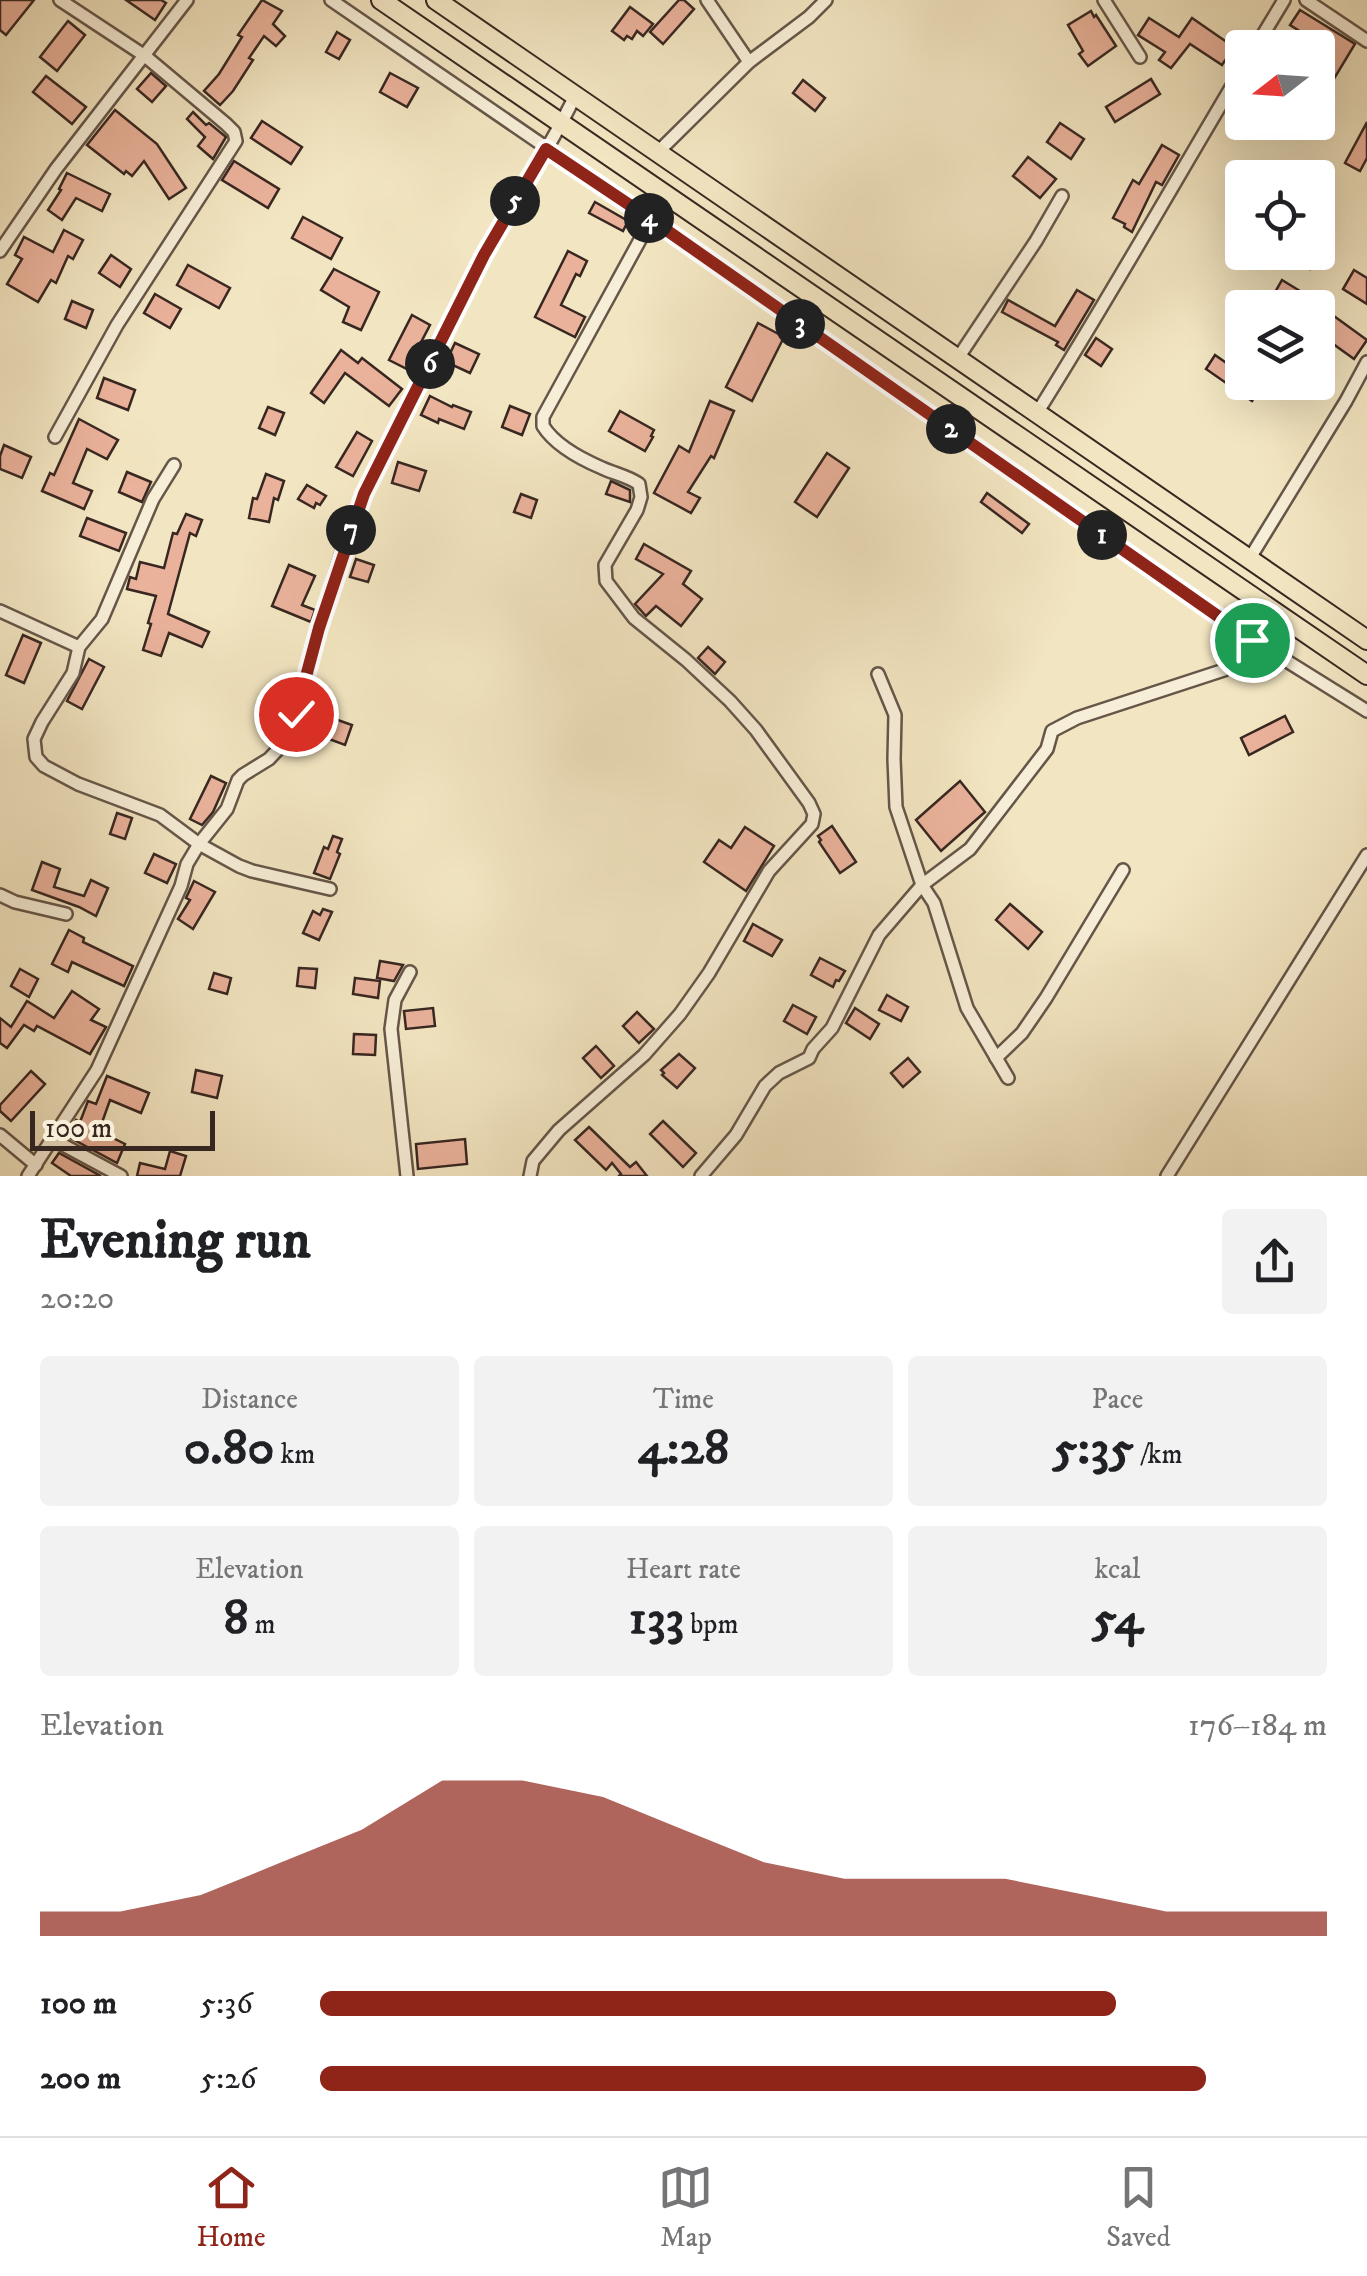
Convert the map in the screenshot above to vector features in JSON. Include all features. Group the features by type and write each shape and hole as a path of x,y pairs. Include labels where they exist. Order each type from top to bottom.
{"highway":[{"path":"381,0 1367,676"},
{"path":"436,0 1367,640"}],"street":[{"path":"54,437 117,325 236,142 234,132 226,124 145,56 60,0"},
{"path":"0,252 56,170 187,0"},
{"path":"331,0 1252,640 1367,711"},
{"path":"707,0 749,62"},
{"path":"657,153 749,62 826,0"},
{"path":"1104,0 1140,57"},
{"path":"1266,30 1284,0"},
{"path":"1306,0 1367,41"},
{"path":"28,1176 97,1070 181,886 187,864 227,809 238,780 276,753 292,730 319,628 364,494 484,255 575,96"},
{"path":"1037,413 1225,97"},
{"path":"530,1176 533,1161 559,1130 644,1055 680,1014 769,871 812,824 814,814 756,730 686,660 634,618 606,581 605,565 637,510 640,484 559,444 543,426 544,416 664,196"},
{"path":"958,358 1062,196"},
{"path":"1250,558 1367,362"},
{"path":"174,465 153,499 102,619 79,646 73,673 42,722 34,739 36,757 44,766 78,784 160,815 199,844 252,872 330,888"},
{"path":"0,611 79,646"},
{"path":"701,1176 736,1135 765,1086 809,1058 832,1028 879,935 922,885 970,849 1048,748 1052,731 1076,718 1224,670 1246,658 1252,640"},
{"path":"878,674 895,715 896,807 922,885 934,903 967,1008 1008,1078"},
{"path":"1167,1176 1367,855"},
{"path":"996,1058 1022,1033 1046,998 1123,870"},
{"path":"0,894 15,902 66,914"},
{"path":"407,1176 390,1029 394,1000 410,972"},
{"path":"0,1135 36,1165"},
{"path":"52,1139 122,1176"}],"building":[{"path":"0,0 34,0 6,35 0,30"},
{"path":"126,0 161,0 166,3 155,20"},
{"path":"262,0 282,11 273,24 285,36 276,46 264,36 249,58 253,60 220,105 204,91 219,74 242,37 238,35"},
{"path":"679,0 694,9 663,44 650,32"},
{"path":"630,7 653,24 643,36 637,31 632,39 627,36 624,40 612,31"},
{"path":"1300,10 1332,30 1298,30 1290,25"},
{"path":"1091,11 1116,46 1088,66 1068,25"},
{"path":"1149,18 1179,37 1192,18 1225,41 1225,60 1222,65 1190,44 1171,68 1159,60 1165,52 1138,35"},
{"path":"68,21 85,35 57,71 40,57"},
{"path":"337,32 350,40 339,59 326,52"},
{"path":"1335,32 1355,44 1335,77"},
{"path":"151,73 166,86 152,102 137,89"},
{"path":"390,73 418,88 407,107 380,92"},
{"path":"46,76 86,107 72,124 33,92"},
{"path":"1151,79 1160,94 1115,122 1106,107"},
{"path":"803,80 825,98 815,111 793,93"},
{"path":"115,110 157,144 186,188 169,199 144,161 132,176 126,171 124,174 87,145"},
{"path":"193,112 226,137 213,159 198,146 205,137 187,119"},
{"path":"262,121 302,147 291,164 251,138"},
{"path":"1367,122 1367,158 1360,171 1345,163"},
{"path":"1060,123 1084,139 1071,159 1047,142"},
{"path":"1162,145 1179,155 1162,185 1156,182 1132,232 1113,218 1133,180 1139,184"},
{"path":"1028,157 1056,179 1040,198 1013,176"},
{"path":"234,161 279,189 268,208 222,180"},
{"path":"67,173 110,194 102,211 76,198 62,220 48,210"},
{"path":"595,202 628,221 623,231 589,213"},
{"path":"303,217 342,238 331,259 292,238"},
{"path":"64,230 83,240 73,259 68,256 56,283 51,280 38,302 7,284 22,259 15,255 24,237 53,252"},
{"path":"568,251 587,261 561,305 585,317 575,337 535,317"},
{"path":"111,255 131,269 120,287 99,273"},
{"path":"188,265 230,288 219,308 177,285"},
{"path":"334,269 379,292 361,330 343,322 349,307 321,290"},
{"path":"1354,270 1367,278 1367,304 1343,289"},
{"path":"1282,280 1298,290 1276,290"},
{"path":"1077,290 1094,300 1064,350 1056,345 1058,342 1002,312 1008,300 1055,326"},
{"path":"155,294 181,309 170,328 144,313"},
{"path":"72,301 93,310 86,328 65,319"},
{"path":"412,315 430,325 407,369 389,360"},
{"path":"1335,317 1367,340 1354,359 1335,345"},
{"path":"758,323 784,337 752,401 726,387"},
{"path":"1096,338 1112,349 1101,366 1085,355"},
{"path":"455,343 479,354 470,373 446,362"},
{"path":"341,350 358,363 362,358 402,389 389,406 345,373 324,403 311,393"},
{"path":"1215,355 1225,362 1225,382 1206,369"},
{"path":"104,378 135,390 128,410 97,398"},
{"path":"430,396 471,412 464,429 421,415"},
{"path":"710,401 734,411 714,458 711,456 688,492 700,498 691,513 654,493 679,446 689,452"},
{"path":"510,406 530,414 522,435 502,427"},
{"path":"268,407 284,413 275,435 259,428"},
{"path":"620,411 654,430 645,451 609,431"},
{"path":"79,419 118,440 107,459 87,449 73,483 92,491 84,509 42,491 50,473 54,475"},
{"path":"357,432 372,441 353,476 336,467"},
{"path":"4,445 31,457 22,478 0,469"},
{"path":"827,453 849,468 817,517 795,502"},
{"path":"398,462 426,471 419,491 392,483"},
{"path":"127,472 151,482 142,502 119,492"},
{"path":"266,474 284,481 278,500 274,498 269,522 249,518 253,498 257,499"},
{"path":"611,481 630,490 630,502 606,494"},
{"path":"307,485 326,496 314,508 298,499"},
{"path":"987,493 1029,524 1022,533 981,502"},
{"path":"521,494 537,500 531,518 514,512"},
{"path":"186,514 202,520 196,536 190,533 168,614 209,632 202,647 169,633 161,656 143,650 156,596 127,589 130,577 136,579 140,562 164,568 173,533 177,534"},
{"path":"87,518 126,533 119,551 80,536"},
{"path":"644,544 691,571 683,584 702,599 681,626 656,606 646,616 635,604 663,574 636,559"},
{"path":"356,559 374,565 368,582 350,577"},
{"path":"289,565 315,576 302,605 315,610 311,622 272,606"},
{"path":"23,635 41,643 24,683 6,675"},
{"path":"708,647 725,662 715,674 698,658"},
{"path":"89,659 104,667 82,709 67,701"},
{"path":"318,713 352,725 345,745 302,729 306,717 316,721"},
{"path":"1285,716 1293,732 1249,755 1241,738"},
{"path":"211,776 226,783 213,812 202,825 190,819"},
{"path":"960,781 985,812 941,851 916,820"},
{"path":"117,813 132,818 125,839 110,834"},
{"path":"832,826 856,862 840,873 819,842 818,836"},
{"path":"745,827 774,846 746,891 704,862 719,840 731,848"},
{"path":"333,836 342,839 330,879 314,873"},
{"path":"154,854 176,864 167,883 145,873"},
{"path":"42,862 60,869 54,887 84,896 91,880 108,888 96,916 32,890"},
{"path":"194,881 215,892 193,929 178,919 190,900 186,898"},
{"path":"1010,904 1042,932 1028,949 996,920"},
{"path":"323,909 332,912 319,940 303,933 313,911 320,915"},
{"path":"753,924 782,940 772,956 744,941"},
{"path":"69,930 84,938 83,942 133,966 124,986 72,962 68,972 52,964"},
{"path":"820,958 845,971 833,987 811,975"},
{"path":"380,961 403,965 394,981 377,978"},
{"path":"299,968 317,969 315,988 297,986"},
{"path":"20,969 38,979 29,997 11,986"},
{"path":"214,973 231,978 227,994 209,989"},
{"path":"355,978 380,981 378,998 353,994"},
{"path":"72,991 99,1009 91,1020 106,1027 90,1054 37,1026 34,1031 24,1025 7,1048 0,1043 0,1018 11,1027 27,1001 54,1018"},
{"path":"887,995 908,1007 901,1021 879,1010"},
{"path":"793,1005 816,1017 807,1034 784,1021"},
{"path":"433,1008 435,1026 406,1029 404,1011"},
{"path":"855,1008 879,1024 870,1039 846,1023"},
{"path":"637,1012 654,1029 639,1043 623,1026"},
{"path":"354,1034 376,1035 375,1055 353,1054"},
{"path":"596,1046 614,1066 601,1078 583,1058"},
{"path":"679,1054 695,1068 677,1088 661,1070"},
{"path":"908,1058 920,1072 903,1087 891,1073"},
{"path":"196,1070 222,1076 217,1098 192,1092"},
{"path":"31,1071 45,1084 11,1121 0,1111 0,1105"},
{"path":"107,1076 149,1093 141,1113 110,1100 99,1131 125,1144 117,1163 67,1136 76,1120 80,1122 88,1101 96,1104"},
{"path":"663,1121 696,1153 683,1167 650,1134"},
{"path":"589,1127 630,1167 636,1162 647,1176 619,1176 612,1163 606,1170 575,1140"},
{"path":"465,1139 467,1164 418,1169 416,1144"},
{"path":"170,1151 186,1156 180,1176 137,1176 140,1163 165,1169"},
{"path":"59,1153 101,1176 71,1176 52,1163"}],"route":[{"path":"296,714 319,628 378,461 484,255 546,149 1252,640"}]}
